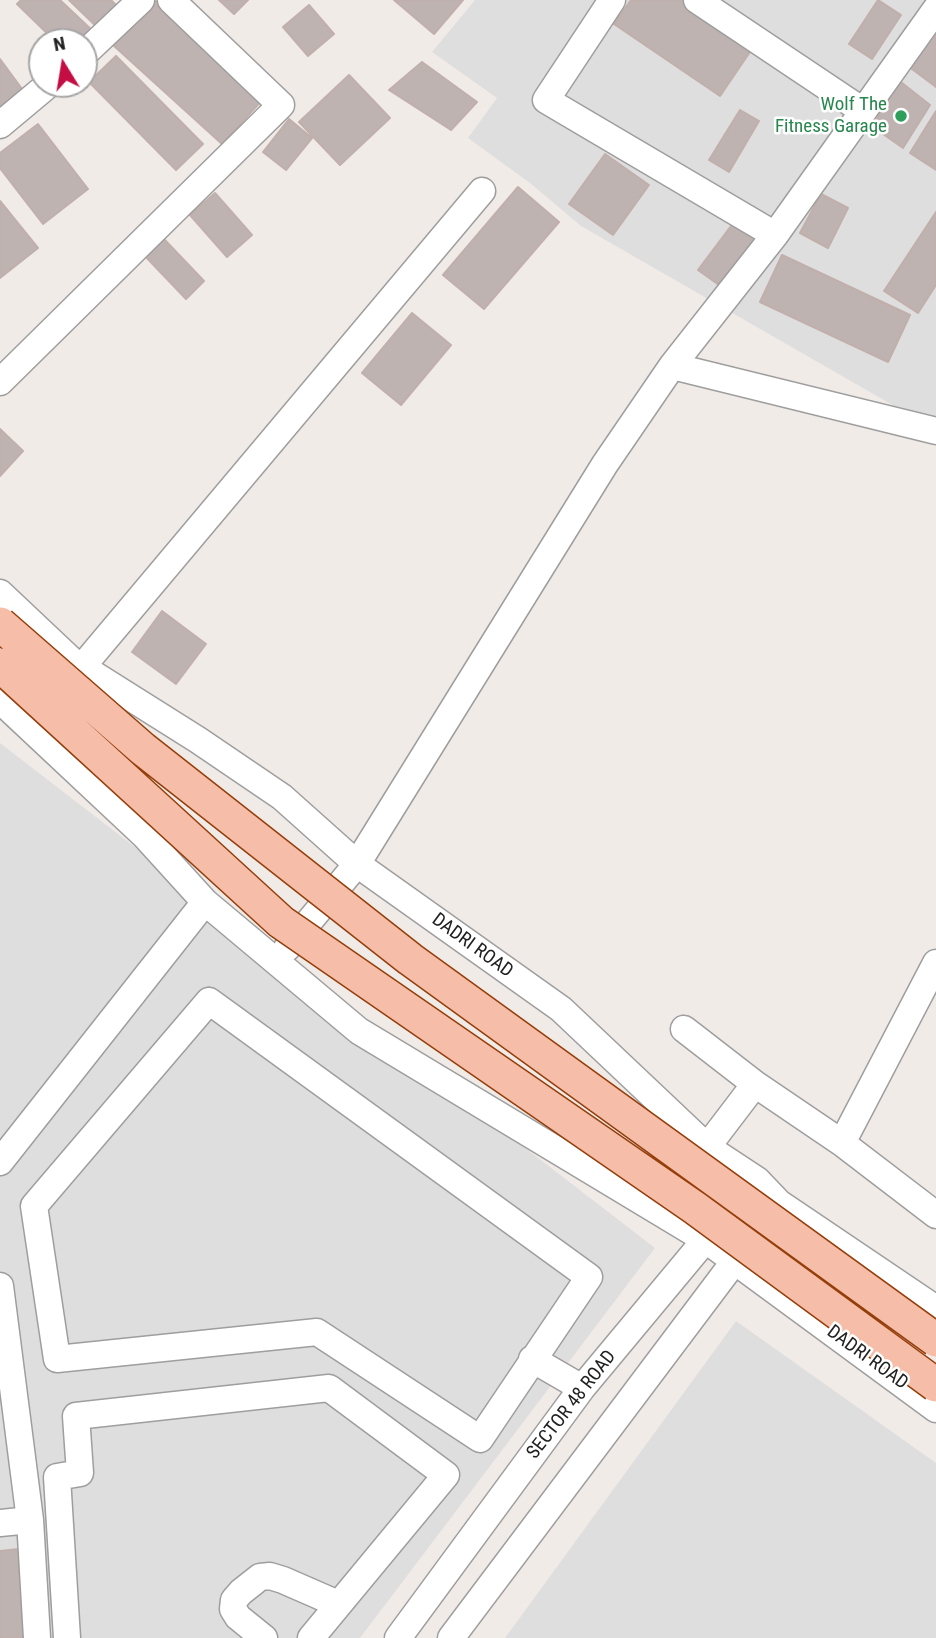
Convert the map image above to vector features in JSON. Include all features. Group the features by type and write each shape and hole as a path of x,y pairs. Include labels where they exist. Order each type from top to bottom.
{"main road":[{"path":"0,625 143,749 410,959 936,1340"},
{"path":"0,664 281,922 695,1208 936,1385"}],"street":[{"path":"98,41 141,0"},
{"path":"0,382 281,105 171,0"},
{"path":"612,0 546,100 775,234"},
{"path":"698,0 863,111"},
{"path":"276,960 357,864 605,464 672,366 775,234 936,10 921,0"},
{"path":"0,125 32,98"},
{"path":"82,667 482,191"},
{"path":"672,366 936,431"},
{"name":"DADRI ROAD","path":"0,593 71,660 282,797 357,864 561,1009 707,1147 757,1180 779,1203 936,1309"},
{"name":"DADRI ROAD","path":"0,700 145,836 205,902 359,1031 706,1240 936,1409"},
{"path":"0,1162 205,902"},
{"path":"842,1143 936,963"},
{"path":"208,1001 589,1277 532,1359 480,1439 317,1332 57,1359 34,1206 208,1001"},
{"path":"684,1029 755,1084 842,1143 936,1215"},
{"path":"707,1147 755,1084"},
{"name":"SECTOR 48 ROAD","path":"398,1638 582,1388 757,1180"},
{"path":"451,1638 779,1203"},
{"path":"0,1286 30,1520 37,1638"},
{"path":"532,1359 582,1388"},
{"path":"67,1638 57,1477 80,1473 76,1416 329,1388 446,1475 311,1638"},
{"path":"0,1523 30,1520"},
{"path":"264,1638 238,1617 233,1609 234,1600 260,1577 270,1576 284,1580 338,1604"}],"shaded area":[{"path":"475,0 936,0 936,430 581,226 530,183 468,138 497,98 432,52"},
{"path":"0,743 655,1248 360,1638 0,1638"},
{"path":"736,1321 936,1463 936,1638 505,1638"}],"building":[{"path":"21,0 60,0 90,28 42,28 17,4"},
{"path":"69,0 111,0 119,8 98,28"},
{"path":"154,0 263,99 222,144 113,45"},
{"path":"219,0 248,0 234,14"},
{"path":"394,0 463,0 434,34"},
{"path":"631,0 686,0 754,46 720,96 614,24"},
{"path":"878,0 901,15 872,59 849,44"},
{"path":"309,5 334,34 308,56 283,27"},
{"path":"936,27 936,87 908,66"},
{"path":"116,56 203,144 176,170 98,91 98,73"},
{"path":"0,59 25,93 0,111"},
{"path":"422,62 477,102 451,130 389,90"},
{"path":"349,75 390,118 340,165 299,122"},
{"name":"Wolf The Fitness Garage","path":"897,79 930,105 903,148 873,127"},
{"path":"740,110 759,121 729,172 709,160"},
{"path":"936,111 936,170 910,153"},
{"path":"289,119 312,138 286,170 263,152"},
{"path":"38,124 88,189 43,224 0,168 0,153"},
{"path":"605,154 649,185 613,235 569,204"},
{"path":"518,187 559,222 484,309 443,275"},
{"path":"215,193 252,235 227,257 190,215"},
{"path":"821,194 848,208 828,248 800,233"},
{"path":"0,201 38,248 0,278"},
{"path":"936,212 936,285 918,313 884,291"},
{"path":"734,222 762,242 726,290 698,270"},
{"path":"163,238 204,281 186,299 144,255"},
{"path":"782,255 910,315 888,362 760,302"},
{"path":"412,313 451,345 401,405 362,373"},
{"path":"0,429 23,451 0,476"},
{"path":"162,611 206,644 176,684 132,652"},
{"path":"19,1549 27,1638 0,1638 0,1551"}],"place":[{"name":"Wolf The Fitness Garage","path":"901,116"}]}
